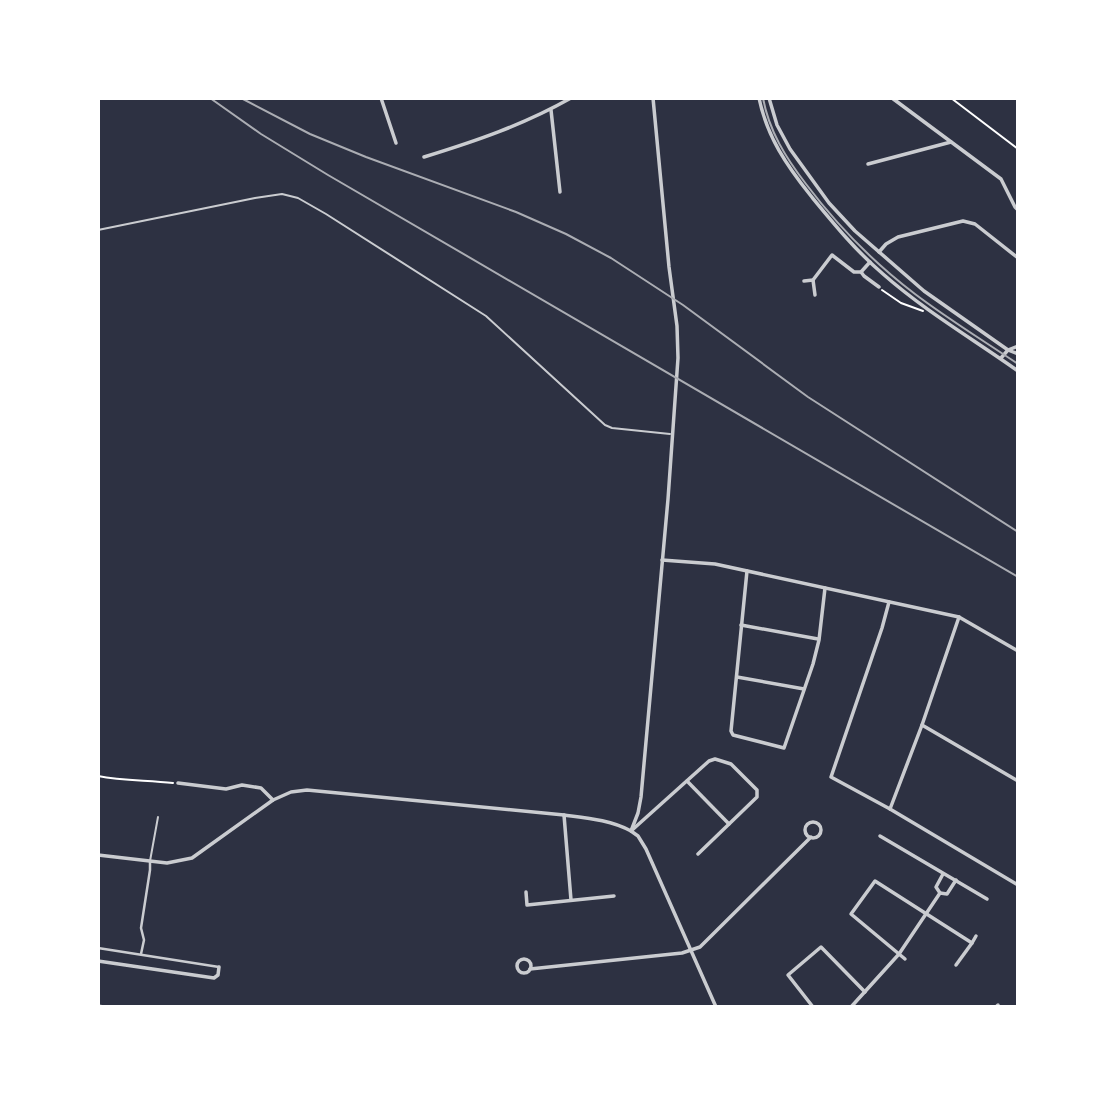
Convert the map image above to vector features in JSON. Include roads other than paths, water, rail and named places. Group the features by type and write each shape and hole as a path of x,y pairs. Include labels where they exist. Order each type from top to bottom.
{"street":[{"path":"381,98 396,143"},
{"path":"424,157 488,137 571,98"},
{"path":"631,831 641,797 678,360 677,326 653,98"},
{"path":"760,98 765,122 785,161 838,229 870,262 911,297 1018,371"},
{"path":"769,98 777,125 802,166 829,203 855,231 924,291 1008,350 1018,354"},
{"path":"892,98 1001,179 1018,209"},
{"path":"551,109 559,192"},
{"path":"868,164 952,142"},
{"path":"879,252 898,237 963,221 975,224 1018,258"},
{"path":"815,295 813,280 832,255 854,272 861,272 870,262"},
{"path":"861,272 879,287"},
{"path":"804,281 813,280"},
{"path":"1001,358 1008,350 1018,345"},
{"path":"662,559 715,564 959,617 1018,651"},
{"path":"747,571 731,731 733,735 784,748 813,664 819,640 825,589"},
{"path":"889,602 831,777 1018,885"},
{"path":"890,809 959,617"},
{"path":"741,625 819,640"},
{"path":"737,677 804,689"},
{"path":"922,725 1018,781"},
{"path":"631,831 709,761 715,759 731,764 757,790 757,797 698,854"},
{"path":"687,781 729,824"},
{"path":"178,783 226,789 242,785 261,788 273,800"},
{"path":"98,855 167,863 192,858 273,800 291,792 307,790 604,821 631,831 638,836 646,849 716,1007"},
{"path":"564,815 571,900"},
{"path":"530,969 527,959 517,963 520,972 527,972 530,969 682,953 700,947 811,837 820,834 821,827 817,823 807,826 806,831 811,837"},
{"path":"880,836 987,899"},
{"path":"141,954 144,940 141,928 150,862"},
{"path":"944,873 936,887 940,893 947,894 956,880"},
{"path":"905,959 851,914 875,881 972,943"},
{"path":"526,892 527,905 614,896"},
{"path":"851,1007 899,954 940,893"},
{"path":"956,964 976,936"},
{"path":"813,1007 788,975 821,947 865,992"},
{"path":"98,948 219,967 218,975 214,978 98,961"}],"lane":[{"path":"98,230 255,198 282,194 298,198 486,316 605,425 672,434"},
{"path":"150,862 158,817"}],"tram line":[{"path":"763,98 779,144 843,229 885,270 915,294 1018,364"}],"railway":[{"path":"210,98 261,134 328,175 1018,577"},
{"path":"241,98 310,134 516,212 611,258 683,305 808,397 1018,532"}]}
